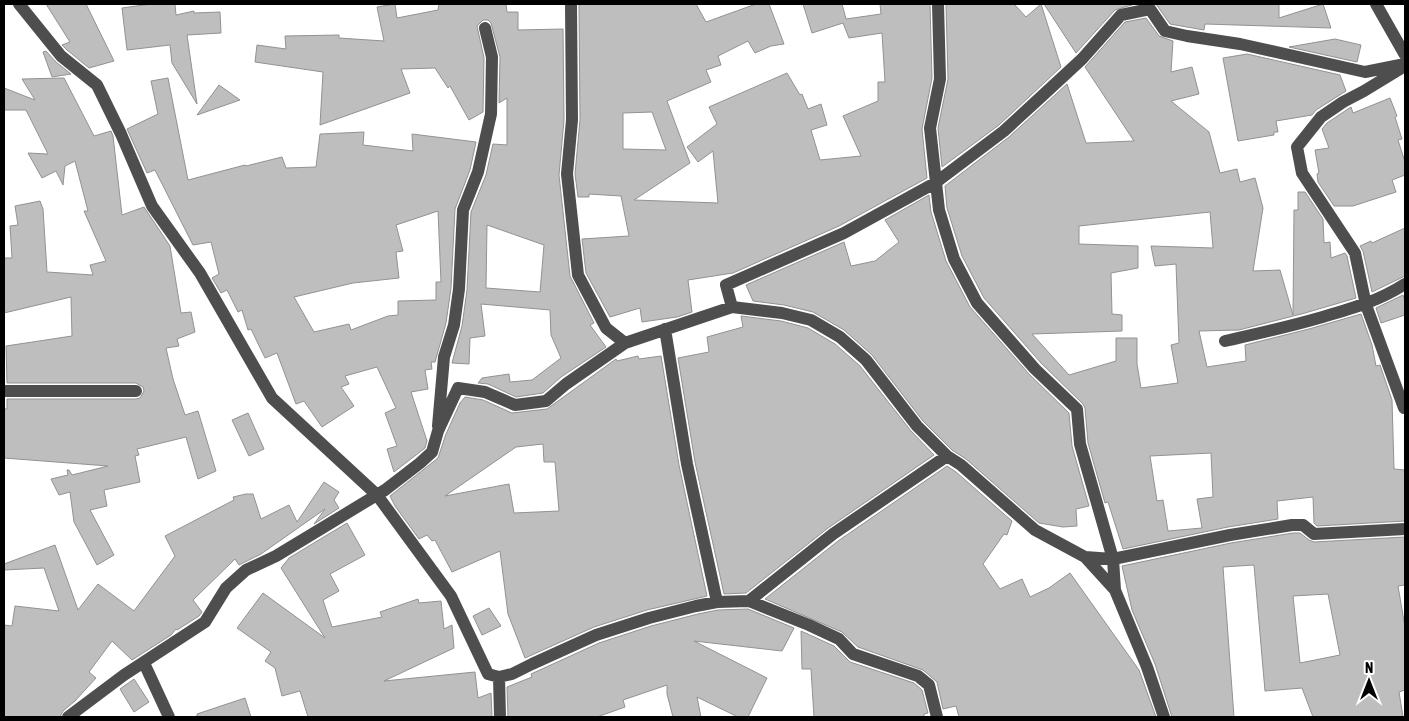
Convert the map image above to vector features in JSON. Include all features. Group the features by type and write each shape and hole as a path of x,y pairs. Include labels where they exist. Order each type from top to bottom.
{"street":[{"path":"19,4 61,56 97,85 121,134 152,206 200,273 272,398 377,494 451,596 488,674 499,677 512,674 596,635 649,618 717,602 749,601 839,639 852,654 918,676 929,686 937,717"},
{"path":"571,4 572,120 568,174 578,275 606,328 625,344"},
{"path":"938,4 940,79 930,128 939,210 954,259 978,303 1036,369 1077,408 1080,444 1113,558 1115,590 1147,667 1164,717"},
{"path":"1376,4 1405,55"},
{"path":"732,307 726,285 844,233 936,182 1004,131 1082,59 1120,15 1148,6 1166,31 1240,44 1365,72 1405,65"},
{"path":"438,430 444,357 454,325 459,289 463,210 478,172 491,114 492,57 484,28"},
{"path":"1404,408 1366,305 1355,254 1302,173 1297,147 1321,117 1405,65"},
{"path":"1224,341 1271,331 1366,305 1405,284"},
{"path":"68,717 204,622 226,588 246,570 276,556 377,494 420,463 432,452 438,430 458,388 484,392 515,405 546,401 566,384 625,344 732,307 782,313 810,320 840,337 866,360 917,426 947,456 961,465 1035,530 1085,557 1115,590"},
{"path":"665,329 687,464 717,602"},
{"path":"4,391 136,391"},
{"path":"749,601 833,534 947,456"},
{"path":"1085,557 1113,558 1292,525 1303,525 1314,534 1405,529"},
{"path":"144,663 169,717"},
{"path":"499,677 500,717"}],"building":[{"path":"46,4 86,4 114,61 89,68 67,50 62,45 70,42"},
{"path":"151,4 175,4 176,15 194,11 194,13 220,12 221,33 187,35 197,104 172,63 170,45 127,50 122,8"},
{"path":"395,4 397,18 438,10 439,4 506,4 507,12 518,12 518,30 563,29 564,120 559,175 570,276 594,323 590,325 606,347 561,377 543,393 516,397 488,384 478,383 482,378 509,374 510,382 532,380 561,358 551,335 550,310 481,304 485,336 470,338 469,364 452,363 462,326 467,290 471,212 486,175 493,144 507,145 507,98 499,103 500,57 491,23 488,20 483,20 477,26 484,58 483,112 469,120 450,86 448,88 435,68 401,69 410,93 320,125 323,72 255,62 257,45 286,49 285,36 339,35 339,38 384,41 377,7","holes":["487,225 544,245 540,292 486,288"]},
{"path":"579,4 696,4 706,22 756,4 769,4 784,44 771,46 755,53 748,41 718,56 721,65 706,70 711,82 667,101 690,163 634,200 718,203 713,151 698,162 687,147 717,124 709,107 787,73 800,95 802,94 808,109 821,104 827,125 811,130 820,160 861,156 843,116 878,101 878,82 885,82 882,33 849,38 843,23 812,33 803,4 842,4 846,19 881,14 880,4 930,4 932,78 922,129 927,178 839,226 733,273 688,280 692,312 677,317 642,322 640,308 610,317 586,273 582,239 629,236 621,196 589,194 589,197 578,197 575,174 580,120","holes":["652,112 666,150 623,149 623,113"]},
{"path":"946,4 1014,4 1026,17 1041,4 1061,67 999,125 942,167 938,128 948,79"},
{"path":"1044,4 1135,4 1115,10 1076,53"},
{"path":"1156,4 1279,4 1279,18 1323,4 1331,28 1205,24 1204,30 1170,24"},
{"path":"1146,18 1159,36 1173,41 1171,72 1192,67 1199,94 1171,101 1209,132 1220,173 1237,169 1240,182 1255,178 1263,208 1253,271 1280,270 1293,315 1294,210 1298,210 1298,192 1305,192 1323,219 1324,243 1330,242 1331,258 1345,253 1347,256 1356,298 1239,330 1199,331 1207,367 1246,361 1245,345 1361,314 1372,345 1376,366 1380,365 1392,400 1394,469 1405,470 1405,521 1317,526 1314,523 1313,497 1277,501 1278,519 1228,527 1123,549 1108,502 1105,503 1088,443 1085,408 1041,363 984,298 962,256 947,208 945,186 1009,137 1067,84 1086,143 1134,141 1085,67 1125,22","holes":["1210,212 1213,248 1151,246 1155,266 1176,264 1179,343 1171,345 1178,383 1141,388 1137,364 1137,338 1116,338 1116,361 1069,375 1032,334 1122,331 1122,315 1112,314 1111,273 1138,268 1138,246 1079,244 1079,226","1211,453 1213,497 1197,499 1202,528 1168,531 1163,500 1157,501 1150,456"]},
{"path":"1335,39 1361,45 1357,62 1289,47"},
{"path":"46,51 71,74 52,77 43,52"},
{"path":"1247,54 1340,75 1346,91 1316,110 1312,115 1276,121 1278,132 1274,132 1274,135 1238,141 1223,58"},
{"path":"64,78 94,136 111,131 122,215 144,207 170,246 181,313 191,312 195,332 177,339 179,346 166,348 173,379 185,415 198,411 216,471 198,479 186,437 137,449 139,455 135,456 140,482 104,490 107,506 90,510 114,555 97,565 74,522 70,492 59,495 51,479 68,475 67,470 72,475 108,466 4,458 4,409 7,409 7,399 136,399 140,398 144,391 143,387 136,383 7,383 6,346 72,336 71,297 4,313 4,258 12,258 10,226 18,225 15,206 40,201 43,209 47,272 93,275 90,265 106,261 84,211 88,211 75,161 65,166 63,185 56,171 42,178 28,153 48,154 26,110 4,110 4,88 35,100 22,79"},
{"path":"168,78 188,180 282,157 286,168 316,167 320,134 364,132 363,145 413,151 412,134 476,142 470,170 455,209 451,288 446,323 435,362 431,362 432,369 425,370 428,389 411,392 427,441 425,448 394,472 387,449 397,446 385,413 396,408 377,367 345,376 349,384 341,387 354,406 322,427 304,401 296,404 277,353 265,358 251,329 248,330 242,310 238,312 227,290 221,293 212,278 219,274 211,242 193,245 155,170 147,173 127,129 158,114 151,81","holes":["438,211 441,282 436,282 436,300 398,301 398,315 388,316 351,330 349,324 314,332 294,297 353,283 399,278 396,252 403,251 396,225"]},
{"path":"219,85 240,100 197,115"},
{"path":"1390,98 1397,116 1395,117 1402,139 1398,140 1405,162 1405,175 1392,180 1396,192 1353,206 1334,206 1318,182 1317,174 1319,173 1315,150 1329,148 1322,129 1327,123 1351,107 1353,113"},
{"path":"929,195 931,212 946,261 970,307 1029,374 1069,413 1072,446 1089,506 1076,509 1077,526 1063,527 1039,523 966,459 952,450 923,421 872,355 844,330 813,312 784,305 753,301 746,285 844,242 851,266 875,261 899,242 885,220"},
{"path":"1405,228 1405,276 1372,292 1363,251 1360,246 1371,241 1372,243"},
{"path":"1403,295 1405,315 1381,323 1376,308"},
{"path":"741,316 781,321 808,328 835,344 860,366 911,431 934,455 828,528 746,593 724,594 695,462 678,358 709,352 707,337 743,327"},
{"path":"638,356 639,359 661,356 679,465 707,596 647,610 594,627 525,658 508,614 500,551 452,572 435,540 432,541 427,535 419,539 390,496 438,458 446,434 460,403 465,397 483,400 512,413 547,409 616,359 617,361","holes":["543,444 544,462 555,462 559,511 514,513 509,484 445,496 516,447"]},
{"path":"248,413 264,449 249,456 232,420"},
{"path":"947,466 1012,521 1007,535 1004,534 983,564 1000,589 1022,579 1030,597 1049,588 1070,573 1139,670 1156,717 959,717 956,706 943,709 937,682 923,670 858,647 842,632 765,599 838,541"},
{"path":"324,482 339,492 334,500 339,508 314,524 325,509 261,554 239,565 235,559 193,600 202,612 199,616 176,629 171,635 132,660 112,641 89,672 96,678 63,711 60,717 4,717 4,625 12,626 15,606 59,611 44,568 4,570 4,564 55,545 78,610 98,584 134,611 175,556 165,536 234,500 233,497 246,494 253,494 261,519 289,505 297,522"},
{"path":"347,523 365,555 330,574 339,591 323,600 332,627 382,617 380,612 418,599 419,603 441,601 444,629 452,625 454,648 384,681 475,672 478,698 491,693 492,717 308,717 300,691 282,696 275,668 265,661 271,652 237,628 263,593 325,638 281,568 289,558"},
{"path":"1293,533 1300,533 1314,542 1405,537 1405,585 1398,586 1405,627 1405,690 1399,692 1403,717 1313,717 1302,688 1265,691 1254,565 1223,567 1234,717 1172,717 1155,664 1132,610 1122,566 1231,543","holes":["1328,594 1340,655 1300,663 1293,596"]},
{"path":"489,608 501,626 482,635 473,616"},
{"path":"748,609 794,628 782,651 694,641 767,678 748,717 738,717 697,697 701,717 673,717 667,694 667,685 623,700 625,707 597,717 508,717 507,687 532,677 531,674 599,643 651,626 698,614 718,610"},
{"path":"801,631 834,646 850,662 914,683 922,690 928,713 924,714 924,717 814,717 811,669 802,669"},
{"path":"134,679 149,702 134,712 120,689"},
{"path":"245,698 251,717 197,717 197,714"}]}
